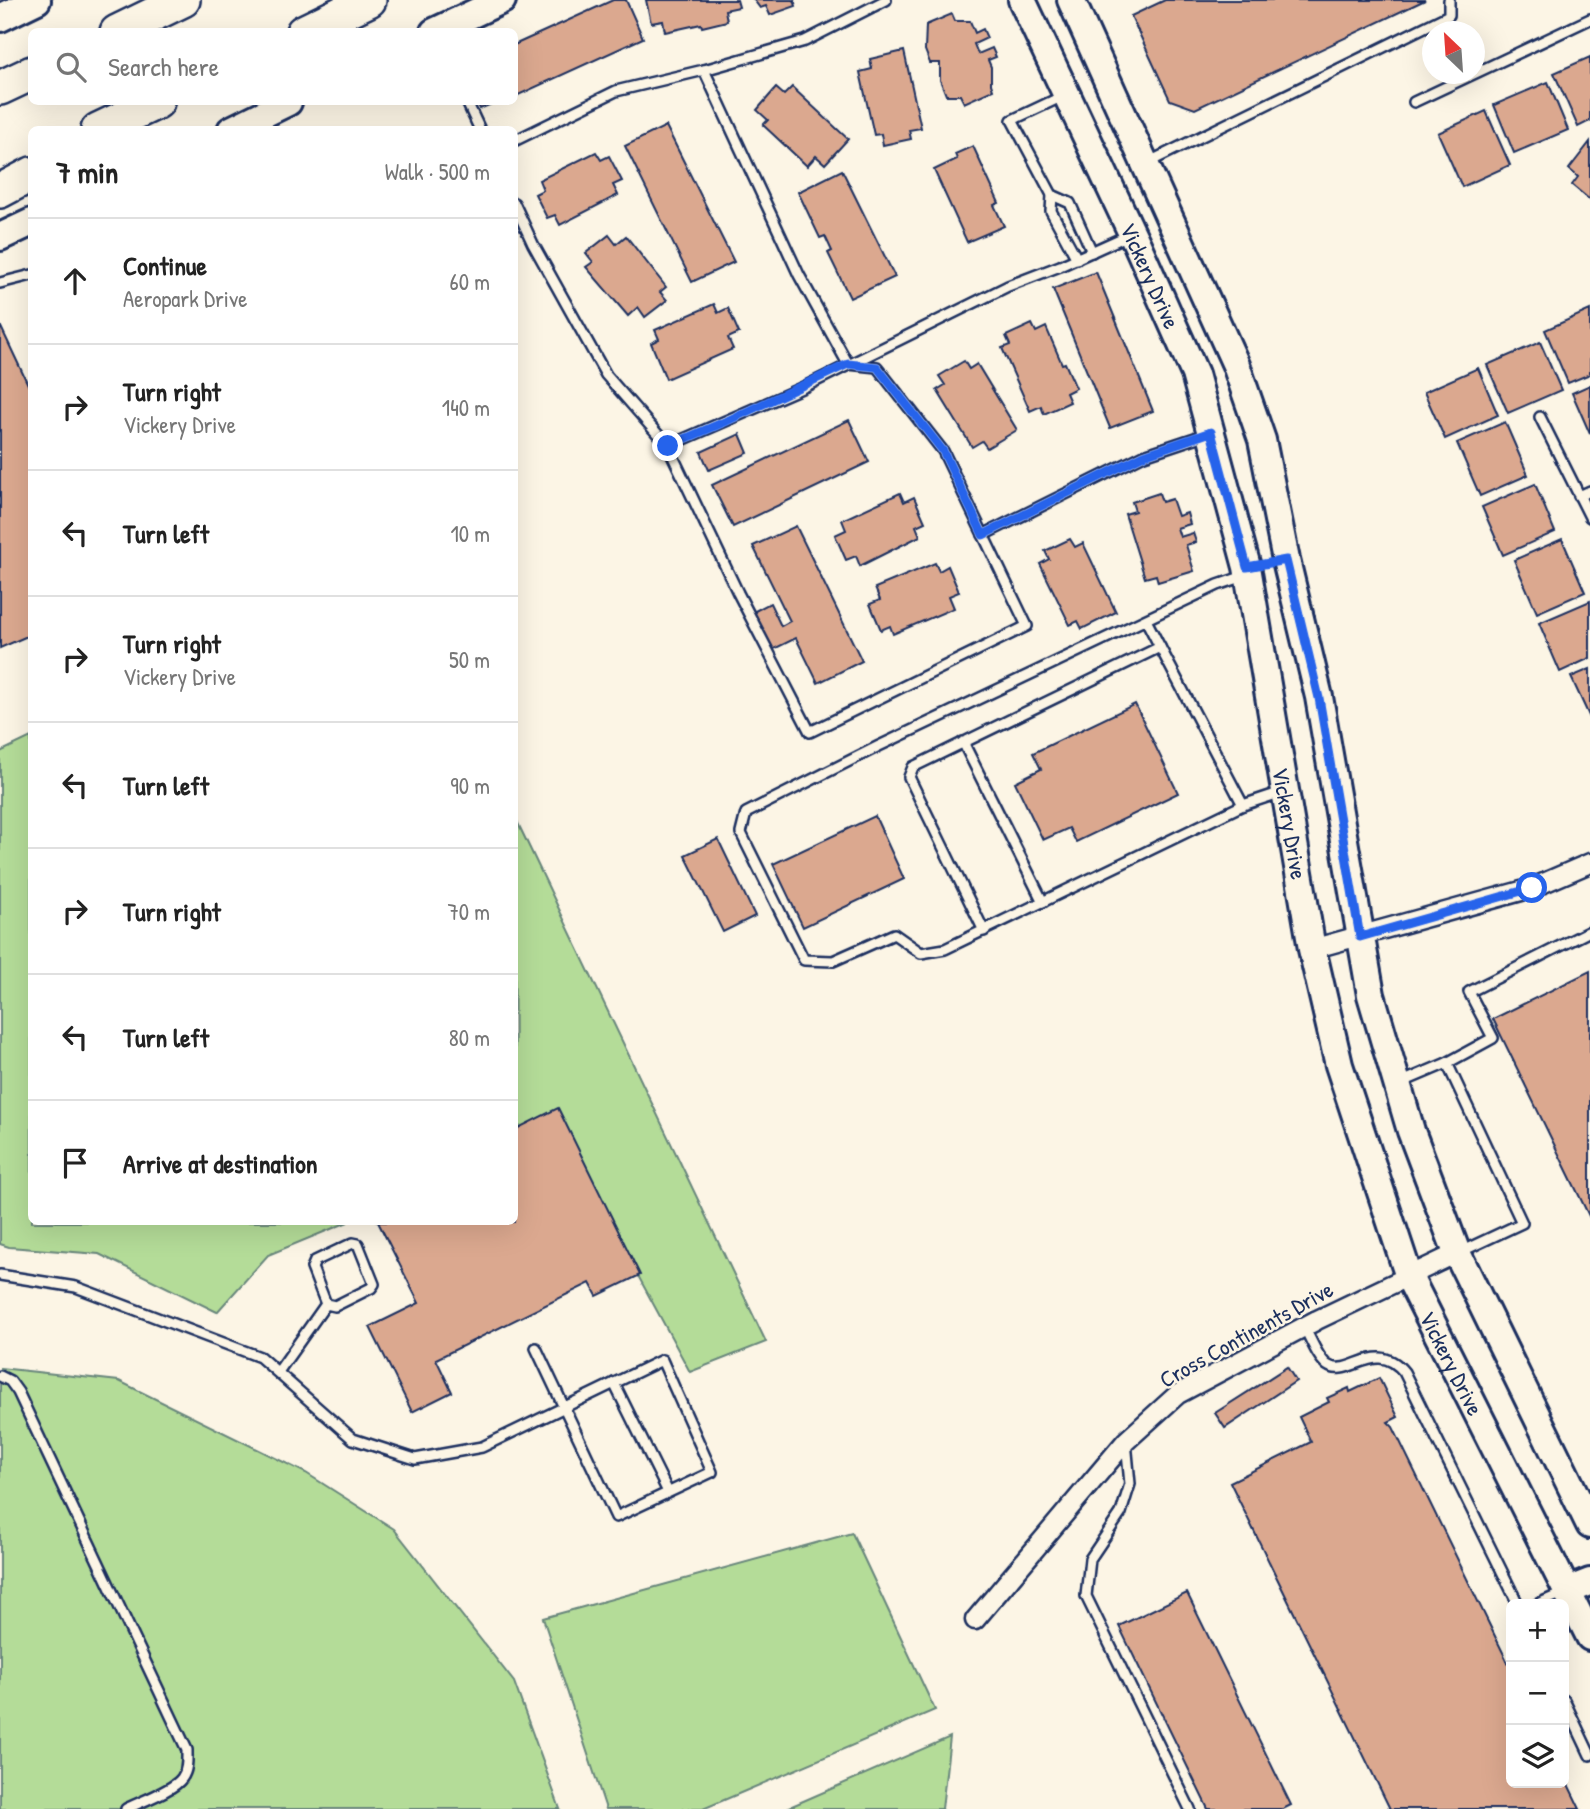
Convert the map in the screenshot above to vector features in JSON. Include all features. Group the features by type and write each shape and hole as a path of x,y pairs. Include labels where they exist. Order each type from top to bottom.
{"highway":[{"path":"125,28 183,0"},
{"path":"311,28 369,0"},
{"path":"319,28 369,0"},
{"path":"0,88 28,75"},
{"path":"106,126 151,105"},
{"path":"125,126 168,105"},
{"path":"0,177 28,164"},
{"path":"0,191 28,176"}],"main road":[{"path":"0,18 37,0"},
{"path":"442,28 502,0"},
{"name":"Vickery Drive","path":"1021,0 1068,94 1195,374 1248,571 1312,949 1339,1065 1409,1277 1578,1586 1590,1637"},
{"name":"Vickery Drive","path":"1071,0 1236,365 1262,440 1286,560 1319,698 1371,995 1410,1131 1457,1253 1590,1525"},
{"path":"1068,94 1107,78"},
{"path":"237,126 282,105"},
{"path":"0,237 28,224"},
{"path":"1248,571 1286,560"}],"street":[{"path":"1312,949 1532,888 1589,865"},
{"name":"Cross Continents Drive","path":"975,1620 1126,1441 1178,1394 1304,1327 1457,1253"}],"lane":[{"path":"518,139 616,91 704,70 805,41 886,0"},
{"path":"1145,164 1449,15 1449,0"},
{"path":"1413,102 1590,19"},
{"path":"704,70 799,275 848,364"},
{"path":"1068,94 1012,120 1052,195 1051,211 1077,259"},
{"path":"468,105 478,126"},
{"path":"1052,195 1070,203 1092,252"},
{"path":"518,212 533,244 606,375 668,446 738,593 810,732 1027,626 943,451 877,367 848,364"},
{"path":"668,446 727,421 1008,286 1077,259 1132,233"},
{"path":"0,283 28,276"},
{"path":"1540,417 1590,517"},
{"path":"983,535 1144,455 1211,432"},
{"path":"1579,496 1590,491"},
{"path":"1248,571 746,813 741,833 804,960 833,961 894,934 921,953 945,949 1243,806 1285,791"},
{"path":"1146,620 1243,806"},
{"path":"984,931 909,777 913,766 1160,647"},
{"path":"963,742 1043,902"},
{"path":"1397,1084 1447,1063 1493,1038 1469,992 1590,931"},
{"path":"1447,1063 1522,1223 1457,1253"},
{"path":"353,1243 358,1244 374,1284 335,1306 326,1304 312,1268 315,1261 353,1243"},
{"path":"0,1275 76,1287 260,1357 353,1439 415,1459 482,1447 563,1408 614,1383 662,1360 712,1472 616,1517 563,1408 536,1348"},
{"path":"278,1372 326,1304"},
{"path":"1304,1327 1319,1355 1326,1364 1334,1368 1388,1358 1404,1372 1516,1599"},
{"path":"0,1376 10,1381 18,1392 187,1750 184,1777 176,1784 126,1809"},
{"path":"614,1383 668,1492"},
{"path":"1126,1441 1130,1484 1121,1513 1090,1559 1086,1596 1189,1809"},
{"path":"1549,1599 1578,1586"},
{"path":"1569,1711 1590,1755"}],"green space":[{"path":"28,738 28,1225 341,1225 268,1255 217,1312 99,1254 0,1244 0,752"},
{"path":"518,823 766,1342 690,1372 561,1133 518,1151"},
{"path":"0,1368 119,1381 306,1473 394,1529 514,1682 560,1809 0,1809"},
{"path":"852,1533 935,1710 703,1809 606,1809 543,1618"},
{"path":"950,1737 942,1809 785,1809"}],"building":[{"path":"613,0 626,0 643,38 518,95 518,43"},
{"path":"646,0 737,0 739,7 725,10 727,21 665,32 663,21 651,23"},
{"path":"754,0 794,0 796,6 770,15 766,6 760,8"},
{"path":"1165,0 1425,0 1195,109 1170,100 1131,16"},
{"path":"952,14 955,21 970,21 975,33 983,29 987,38 974,44 978,54 992,48 996,57 988,60 993,90 964,103 960,95 946,95 940,80 940,63 930,63 925,50 926,25"},
{"path":"904,51 921,128 909,130 911,139 883,145 881,134 874,135 860,72 872,69 870,59"},
{"path":"1590,57 1590,121 1578,127 1554,73"},
{"path":"1548,82 1568,130 1514,153 1494,105"},
{"path":"792,87 848,139 825,164 816,156 807,166 763,125 768,120 757,110 776,88 784,95"},
{"path":"1486,111 1510,165 1462,187 1438,133"},
{"path":"666,126 734,262 692,282 625,146"},
{"path":"1590,142 1590,200 1572,185 1578,177 1569,169"},
{"path":"973,146 999,203 994,205 1004,226 967,242 934,170 957,159 955,154"},
{"path":"596,152 601,160 609,156 622,181 613,185 618,195 560,225 555,215 547,218 535,194 543,190 539,180"},
{"path":"842,170 895,277 850,298 828,253 832,251 825,236 820,238 798,192"},
{"path":"609,235 616,244 626,236 666,287 660,292 667,300 645,317 638,307 628,316 586,267 593,262 586,253"},
{"path":"1096,272 1153,411 1110,428 1053,289"},
{"path":"714,304 718,313 728,308 739,333 728,338 733,349 666,379 651,343 659,339 655,330"},
{"path":"1590,310 1590,374 1568,383 1545,330"},
{"path":"1032,324 1036,332 1046,327 1076,388 1066,393 1070,402 1044,414 1041,406 1030,411 1002,348 1010,345 1006,336"},
{"path":"0,325 28,384 28,636 0,648"},
{"path":"1540,342 1561,390 1508,413 1487,365"},
{"path":"964,361 969,369 977,364 1017,430 987,448 982,441 972,447 937,390 945,385 939,376"},
{"path":"1478,368 1498,415 1445,439 1424,392"},
{"path":"1590,385 1590,434 1572,393"},
{"path":"849,420 869,462 733,527 712,485"},
{"path":"1505,422 1528,475 1480,496 1457,443"},
{"path":"740,434 748,453 709,470 701,452"},
{"path":"1535,484 1555,532 1503,555 1482,507"},
{"path":"900,493 904,502 914,497 925,522 916,526 920,536 860,566 856,556 846,560 835,535 846,530 842,520"},
{"path":"1159,493 1162,502 1172,499 1178,516 1187,513 1190,524 1177,528 1180,537 1193,533 1196,542 1186,545 1194,571 1158,582 1156,575 1145,578 1125,514 1135,511 1132,502"},
{"path":"796,526 862,661 818,683 796,638 772,650 753,612 770,603 781,626 790,621 753,546"},
{"path":"1070,539 1075,547 1083,543 1116,612 1082,629 1078,621 1070,625 1040,564 1049,559 1045,551"},
{"path":"1562,539 1585,592 1537,613 1514,560"},
{"path":"935,563 939,571 948,566 959,592 949,596 954,608 893,634 890,626 881,630 870,604 880,600 875,588"},
{"path":"1590,601 1590,658 1560,672 1539,623"},
{"path":"1590,669 1590,718 1571,677"},
{"path":"1135,704 1178,793 1076,842 1069,828 1043,840 1015,782 1041,769 1033,753"},
{"path":"875,816 904,879 803,927 773,864"},
{"path":"718,839 755,916 723,932 685,855"},
{"path":"1590,971 1590,1218 1493,1019"},
{"path":"558,1108 640,1275 597,1296 590,1283 436,1359 452,1392 412,1412 370,1327 419,1303 380,1225 518,1225 518,1128"},
{"path":"1287,1367 1296,1381 1225,1428 1215,1413"},
{"path":"1379,1378 1398,1417 1388,1422 1393,1427 1506,1659 1506,1788 1569,1786 1580,1809 1390,1809 1230,1482 1311,1442 1299,1417 1329,1402 1327,1398 1349,1388 1350,1392"},
{"path":"1187,1593 1291,1805 1283,1809 1208,1809 1119,1626"}],"route":[{"path":"668,446 806,386 848,364 877,367 943,451 983,535 1144,455 1211,432 1247,567 1286,560 1319,698 1360,937 1532,888"}]}
